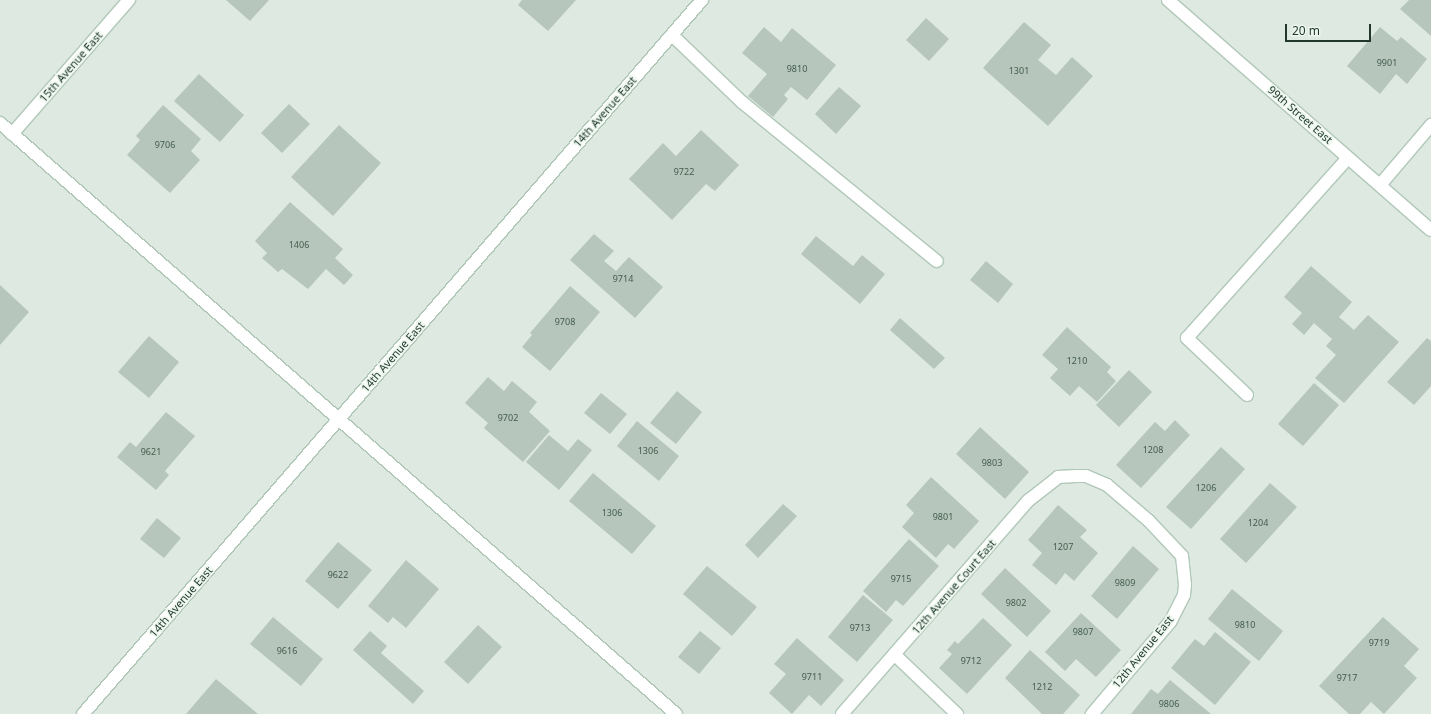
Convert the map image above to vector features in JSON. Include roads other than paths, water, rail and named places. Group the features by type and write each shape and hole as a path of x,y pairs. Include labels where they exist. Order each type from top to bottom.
{"street":[{"name":"15th Avenue East","path":"12,134 129,0"},
{"name":"14th Avenue East","path":"83,714 702,0"},
{"name":"99th Street East","path":"1168,0 1431,230"},
{"path":"672,35 743,103 937,260"},
{"path":"0,123 676,714"},
{"path":"1380,185 1431,126"},
{"path":"1247,395 1187,338 1348,158"},
{"name":"12th Avenue Court East","path":"842,714 1030,500 1058,477 1086,476 1107,485 1150,521 1182,556 1185,585"},
{"name":"12th Avenue East","path":"1092,714 1170,622 1184,595 1185,585"},
{"path":"895,655 957,714"}]}
